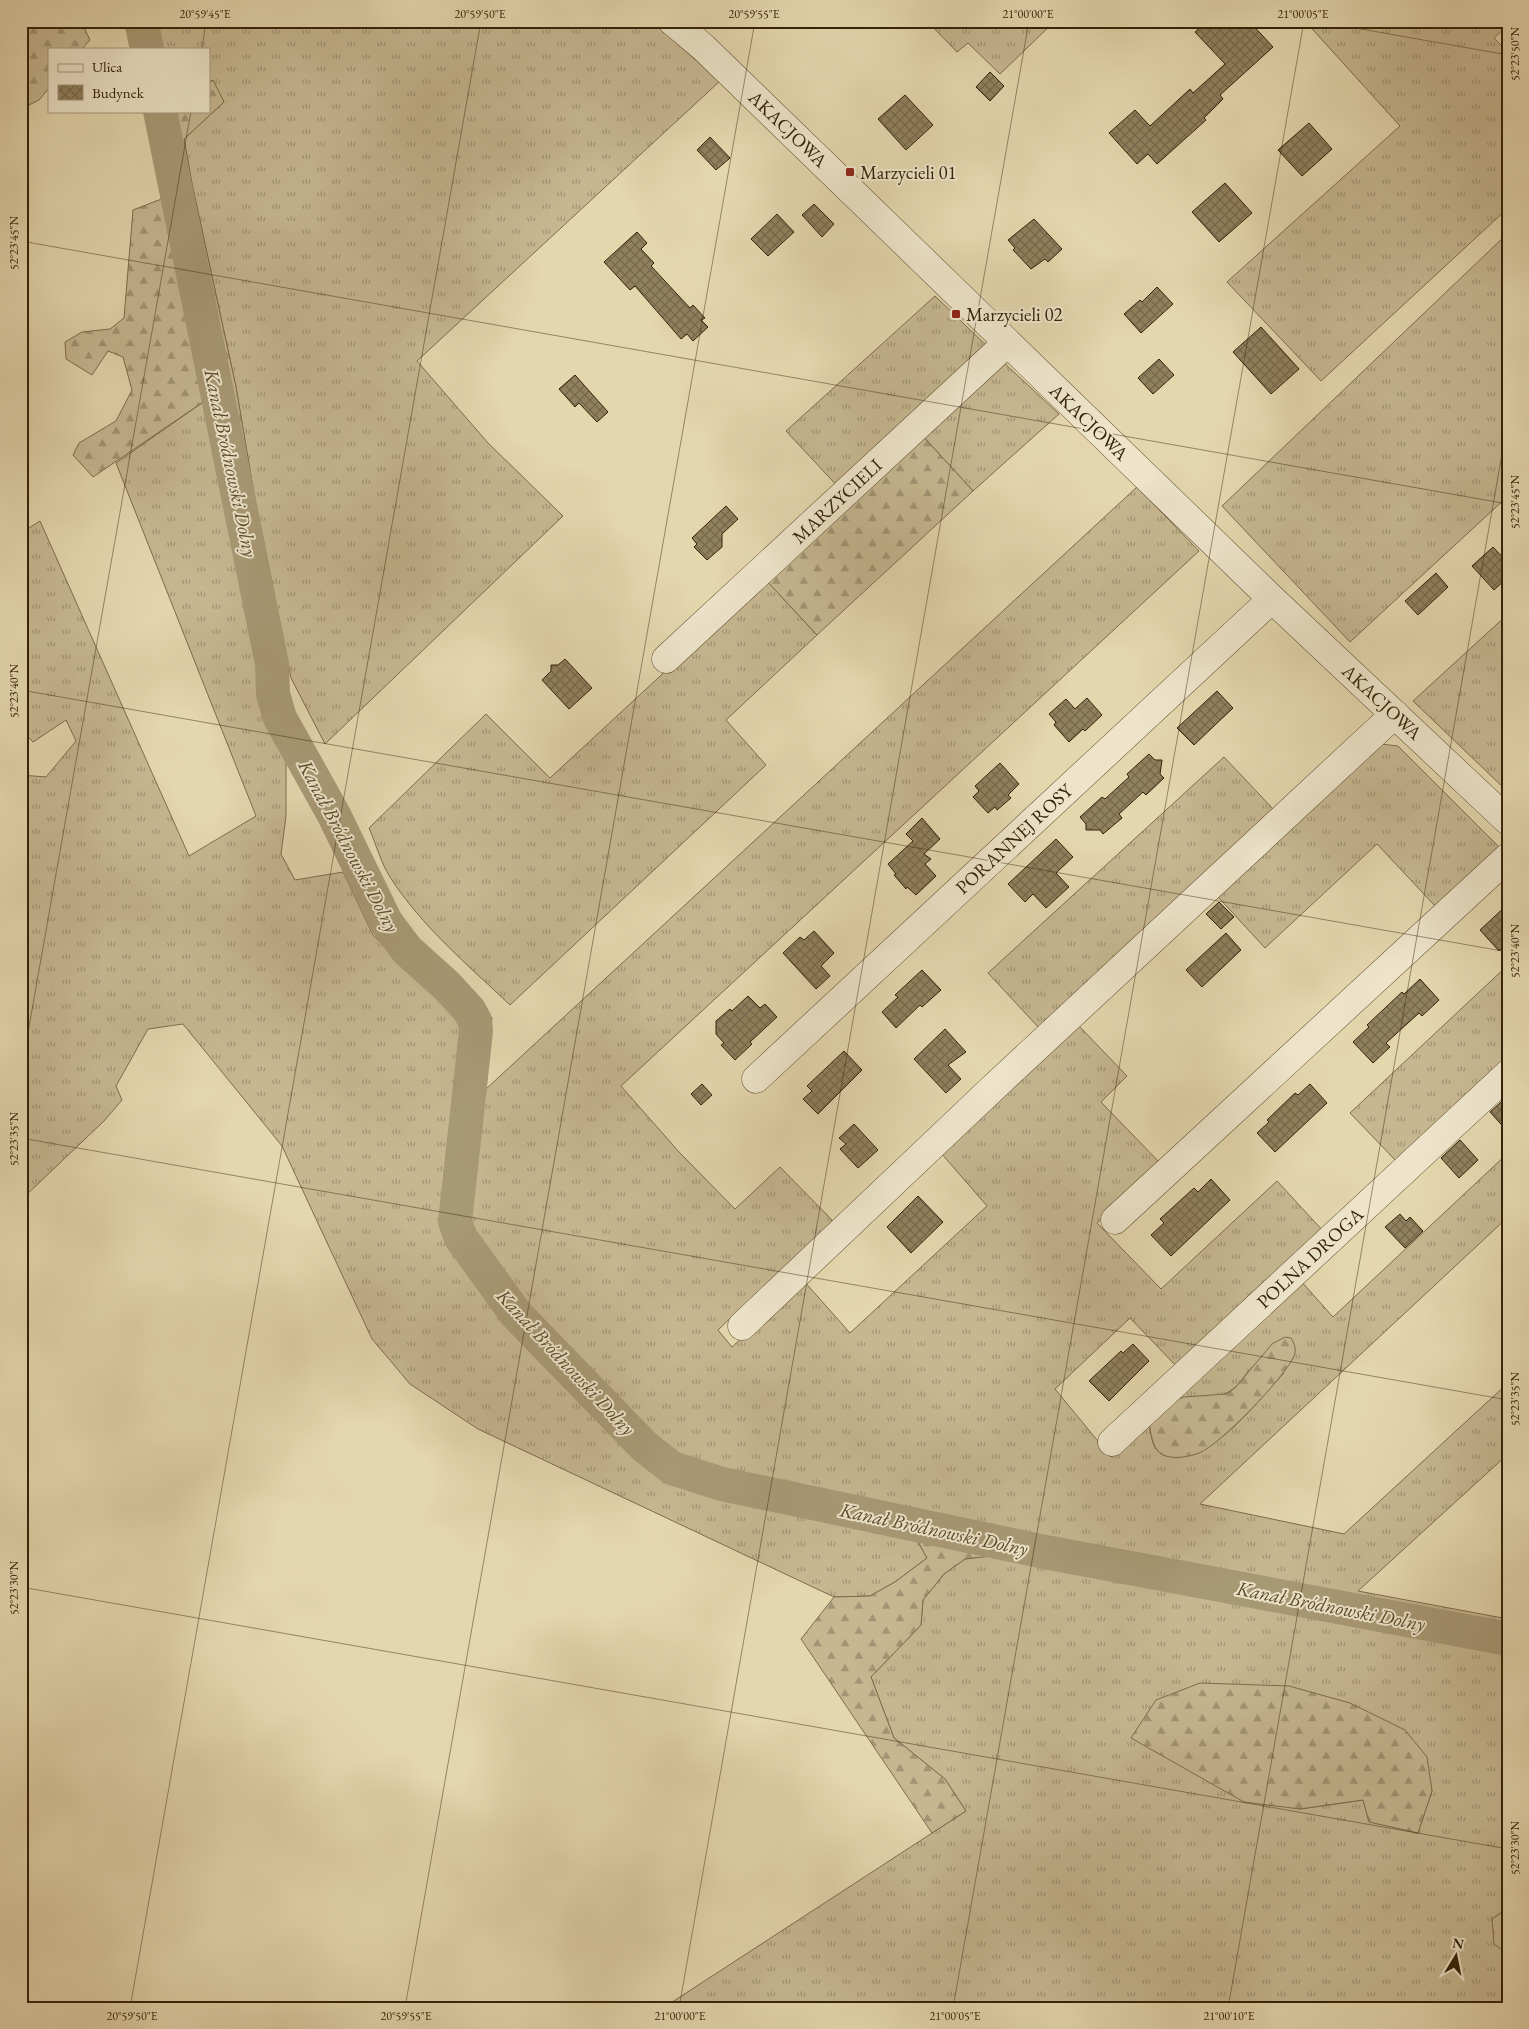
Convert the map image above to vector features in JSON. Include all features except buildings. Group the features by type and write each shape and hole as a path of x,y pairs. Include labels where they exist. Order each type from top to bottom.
{"street":[{"name":"AKACJOWA","path":"672,21 703,47 1272,599 1508,821"},
{"name":"MARZYCIELI","path":"666,659 1008,343"},
{"name":"PORANNEJ ROSY","path":"756,1080 1272,599"},
{"path":"742,1326 988,1093 1395,714"},
{"path":"1115,1220 1508,857"},
{"name":"POLNA DROGA","path":"1112,1442 1508,1074"}],"green space":[{"path":"21,21 81,21 90,40 83,48 48,48 48,89 39,100 21,109"},
{"path":"128,21 157,21 163,48 134,48"},
{"path":"157,21 651,21 720,81 417,361 488,443 563,516 325,744 291,678 256,506 236,387 184,139 224,102 212,80 210,82 210,48 163,48"},
{"path":"927,21 1055,21 1000,74 968,43 957,52"},
{"path":"1305,21 1508,21 1508,25 1494,38 1508,52 1508,208 1321,381 1227,282 1400,126"},
{"path":"213,80 224,102 184,139 236,387 256,506 282,635 255,650 209,398 93,477 73,455 79,443 116,421 132,390 123,357 108,351 92,375 66,359 65,342 82,332 110,329 124,318 133,210 164,198 146,112 210,112 210,82"},
{"path":"1508,233 1508,496 1350,642 1222,506"},
{"path":"935,296 991,350 841,490 786,431"},
{"path":"1001,360 1059,414 973,491 921,434"},
{"path":"209,398 255,650 286,752 286,816 281,854 295,880 343,872 373,935 465,1027 492,1017 486,1089 1137,487 1199,551 621,1086 679,1152 735,1209 780,1167 833,1221 718,1330 732,1347 803,1280 850,1333 987,1206 941,1153 1079,1026 1127,1076 1101,1102 1161,1164 1097,1223 1161,1289 1277,1181 1325,1233 1180,1370 1130,1318 1055,1389 1111,1457 1149,1423 1154,1446 1166,1455 1188,1455 1204,1449 1219,1439 1248,1412 1284,1373 1248,1371 1241,1381 1227,1393 1219,1396 1172,1401 1301,1281 1333,1317 1508,1153 1508,1217 1200,1504 1344,1534 1508,1383 1508,1454 1358,1591 1508,1619 1508,1908 1492,1919 1506,1953 1508,1953 1508,2008 663,2008 966,1811 945,1779 894,1738 871,1677 921,1625 923,1600 944,1574 965,1559 989,1555 916,1538 927,1558 895,1582 870,1596 834,1597 478,1429 410,1384 372,1339 282,1146 183,1024 148,1029 116,1086 122,1100 104,1121 21,1200 21,775 46,777 76,741 66,720 33,742 21,730 21,533 40,521 189,856 256,816 116,463","holes":["1289,1686 1432,1791 1418,1832 1363,1800 1300,1809"]},
{"path":"921,434 973,491 817,635 765,579"},
{"path":"765,579 817,635 726,720 766,765 510,1005 446,945 416,912 387,872 369,828 486,714 550,778"},
{"path":"1508,614 1508,792 1413,701"},
{"path":"1381,744 1398,746 1502,850 1436,907 1377,844 1265,948 1218,897"},
{"path":"1224,757 1275,811 1040,1029 988,973"},
{"path":"1508,965 1508,1061 1399,1164 1350,1113"},
{"path":"1285,1337 1291,1338 1294,1344 1294,1356 1266,1394 1236,1424 1199,1453 1190,1456 1170,1457 1158,1451 1152,1440 1149,1423 1172,1401 1184,1397 1226,1394 1235,1388 1272,1344"},
{"path":"916,1538 991,1556 965,1559 944,1574 923,1600 921,1625 871,1677 894,1738 945,1779 966,1811 932,1833 801,1639 834,1597 870,1596 895,1582 927,1558"},
{"path":"1200,1683 1289,1686 1350,1703 1405,1730 1427,1757 1432,1791 1418,1833 1369,1822 1363,1800 1300,1809 1244,1802 1131,1738 1156,1700"},
{"path":"1508,1908 1508,1953 1506,1953 1494,1944 1492,1919"}],"waterway":[{"name":"Kanał Bródnowski Dolny","path":"141,21 147,48"},
{"name":"Kanał Bródnowski Dolny","path":"160,112 272,664 273,694 280,718 334,815 386,922 407,950 447,986 469,1010 475,1021 476,1031 455,1222 461,1238 516,1314 644,1446 672,1468 722,1484 1045,1552 1508,1639"}],"place":[{"name":"Marzycieli 01","path":"850,172"},
{"name":"Marzycieli 02","path":"956,314"}]}
